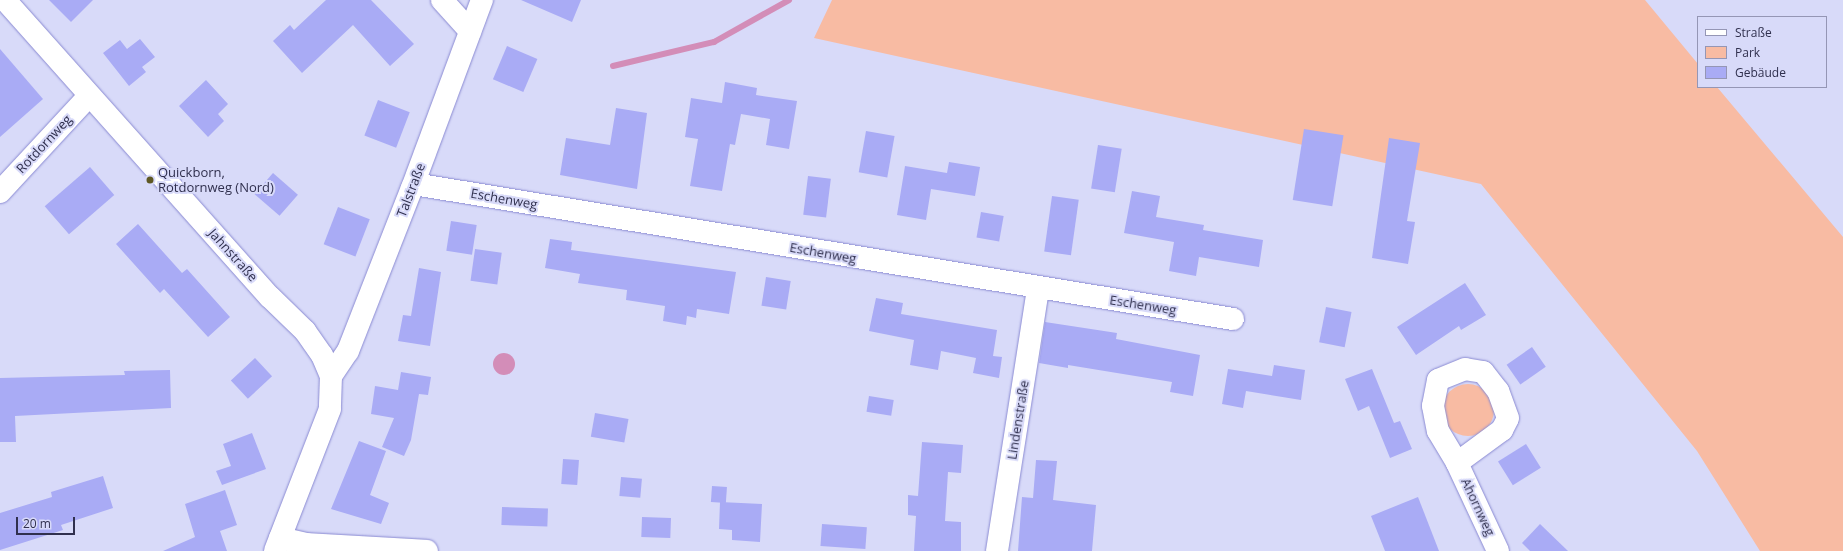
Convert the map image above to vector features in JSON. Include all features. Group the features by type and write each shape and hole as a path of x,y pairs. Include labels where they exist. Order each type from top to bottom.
{"street":[{"name":"Jahnstraße","path":"5,0 89,96 270,297 305,331 322,355 331,376 332,391 324,431 277,545"},
{"path":"442,0 470,31"},
{"name":"Talstraße","path":"331,376 348,351 414,184 482,0"},
{"name":"Rotdornweg","path":"0,192 89,96"},
{"name":"Eschenweg","path":"414,184 1038,289 1233,319"},
{"name":"Lindenstraße","path":"997,551 1038,289"},
{"name":"Ahornweg","path":"1457,463 1498,551"},
{"path":"277,545 307,544 427,551"}],"green space":[{"path":"832,0 1645,0 1697,63 1697,88 1718,88 1843,237 1843,551 1760,551 1697,451 1481,184 814,38"},
{"path":"1463,384 1473,384 1487,391 1494,405 1494,415 1487,429 1473,436 1463,436 1453,432 1446,425 1442,415 1442,405 1446,395 1453,388"}],"shaded area":[{"path":"504,353 512,356 515,364 512,372 504,375 496,372 493,364 496,356"}],"building":[{"path":"49,0 93,0 71,22"},
{"path":"326,0 371,0 414,44 390,66 353,25 302,73 273,41 290,25 294,30"},
{"path":"521,0 581,0 572,22"},
{"path":"140,39 155,57 142,67 146,72 129,86 103,53 120,40 127,49"},
{"path":"507,46 537,59 523,92 493,79"},
{"path":"0,49 43,99 0,137"},
{"path":"206,80 228,104 218,114 224,121 208,137 179,106"},
{"path":"725,82 757,88 756,95 797,101 789,149 766,145 770,119 741,114 735,145 730,144 722,191 690,186 698,139 685,137 691,98 722,103"},
{"path":"378,100 410,112 396,148 364,135"},
{"path":"616,108 647,113 637,189 560,175 566,138 610,145"},
{"path":"1304,129 1344,135 1332,206 1293,200"},
{"path":"866,131 895,136 887,177 859,172"},
{"path":"1389,138 1420,143 1407,221 1415,222 1408,264 1372,258"},
{"path":"1098,145 1122,149 1115,192 1091,188"},
{"path":"949,162 980,167 975,196 931,189 926,220 897,215 905,166 947,173"},
{"path":"90,167 114,195 69,234 45,206"},
{"path":"273,173 298,195 280,216 255,194"},
{"path":"808,176 831,179 826,218 803,215"},
{"path":"1132,191 1160,196 1156,217 1204,225 1203,230 1263,240 1259,267 1199,257 1196,276 1169,271 1174,242 1124,233"},
{"path":"1052,196 1079,200 1071,255 1044,251"},
{"path":"338,207 370,219 355,257 324,244"},
{"path":"981,212 1004,216 999,242 976,238"},
{"path":"451,221 477,225 472,255 446,251"},
{"path":"138,224 182,273 187,269 230,317 208,337 164,289 160,293 116,244"},
{"path":"550,239 572,242 571,250 736,272 729,314 697,309 696,318 687,316 686,325 663,321 665,306 626,300 627,290 578,283 580,274 545,268"},
{"path":"475,249 502,253 497,284 471,281"},
{"path":"419,268 441,272 430,346 398,341 403,315 411,316"},
{"path":"766,277 791,281 786,310 761,306"},
{"path":"1465,283 1486,315 1461,330 1459,326 1416,355 1397,327"},
{"path":"876,298 903,303 901,314 997,330 993,356 1002,357 999,378 973,373 976,358 941,351 938,370 910,365 914,340 869,331"},
{"path":"1326,307 1352,312 1345,347 1319,342"},
{"path":"1045,322 1117,333 1116,339 1200,355 1193,396 1170,392 1172,382 1068,365 1068,368 1039,363"},
{"path":"1532,347 1546,367 1520,384 1507,365"},
{"path":"255,358 272,376 248,399 231,381"},
{"path":"1274,365 1305,370 1301,400 1246,391 1243,408 1222,404 1228,369 1272,376"},
{"path":"1372,369 1394,423 1400,421 1412,449 1390,458 1369,406 1358,411 1345,379"},
{"path":"170,370 171,408 15,416 16,442 0,442 0,378 125,375 124,371"},
{"path":"401,372 431,377 428,395 419,394 411,440 404,456 382,447 394,418 371,414 375,386 398,390"},
{"path":"869,396 894,400 891,416 866,412"},
{"path":"595,413 628,419 624,443 591,437"},
{"path":"252,433 266,469 222,485 216,471 231,466 223,444"},
{"path":"359,441 386,451 370,495 389,503 381,524 331,509"},
{"path":"922,442 963,445 961,473 948,472 945,521 961,522 961,551 914,551 916,516 908,515 908,495 918,496"},
{"path":"1526,444 1541,468 1513,485 1498,461"},
{"path":"563,459 579,460 577,485 561,484"},
{"path":"1036,460 1057,461 1053,500 1096,505 1092,551 1018,551 1022,497 1033,498"},
{"path":"103,476 113,508 61,525 63,530 0,550 0,513 52,497 51,492"},
{"path":"621,477 642,479 640,498 619,496"},
{"path":"712,486 727,487 726,503 711,502"},
{"path":"225,490 237,525 220,531 227,551 163,551 195,537 185,504"},
{"path":"1418,497 1439,551 1385,551 1371,516"},
{"path":"720,502 762,504 760,542 732,540 732,530 719,529"},
{"path":"502,507 548,509 547,527 501,525"},
{"path":"642,517 671,518 670,538 641,537"},
{"path":"822,524 867,527 865,549 820,546"},
{"path":"1540,524 1568,551 1530,551 1522,543"}],"waterway":[{"path":"613,66 714,42 789,0"}],"place":[{"name":"Quickborn, Rotdornweg (Nord)","path":"150,180"}]}
